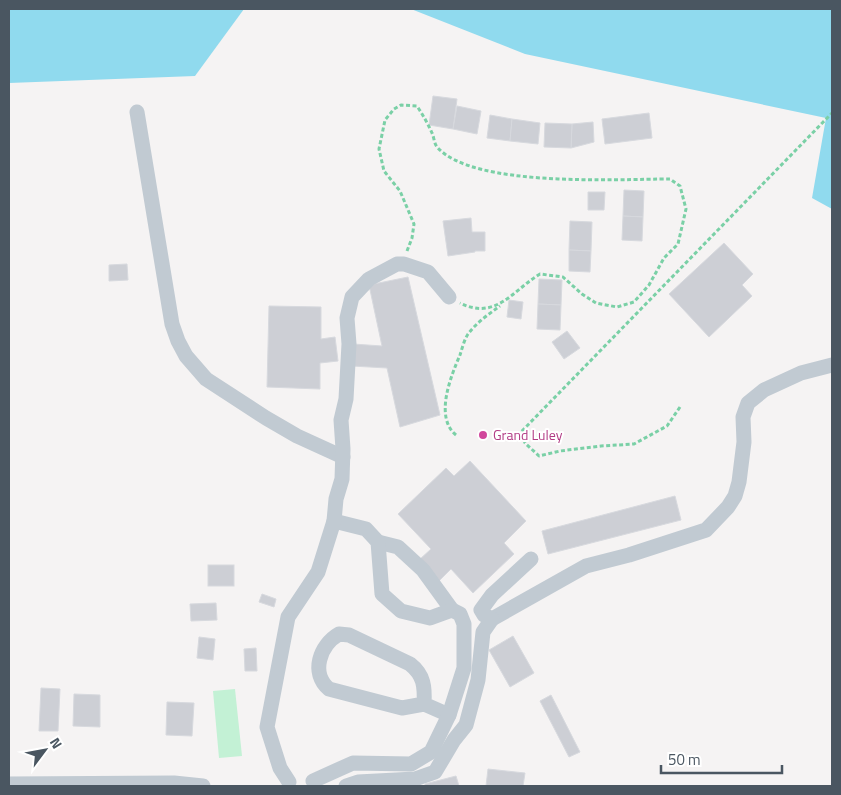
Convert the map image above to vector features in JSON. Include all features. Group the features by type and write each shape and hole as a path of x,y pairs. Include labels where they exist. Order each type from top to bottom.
{"street":[{"path":"137,112 172,324 186,356 206,379 266,418 297,436 343,457"},
{"path":"334,521 366,529 378,542 398,547 424,570 452,610 460,614 464,624 464,668 448,715 431,752 411,764 353,764 315,784 305,778 297,778 288,784 280,768 266,727 288,617 318,572 334,521 336,499 342,479 343,457 340,420 346,399 349,344 347,318 352,297 369,279 398,264 404,264 428,272 449,297"},
{"path":"346,786 358,782 415,779 435,772 454,740 466,725 478,680 482,632 492,619 586,566 629,555 706,530 728,507 735,496 742,466 744,442 743,417 748,402 764,390 801,373 832,365"},
{"path":"378,542 382,594 401,611 430,618 452,610"},
{"path":"492,619 484,615 481,610 483,605 505,582 532,559"},
{"path":"424,704 425,688 422,678 410,664 349,635 338,634 326,644 319,668 322,683 329,688 402,708 424,704 448,715"},
{"path":"9,784 122,785 174,783 203,786"}],"path":[{"path":"404,264 414,224 400,192 384,171 379,149 386,120 394,109 401,105 417,106 432,132 436,146 455,160 470,167 527,177 584,180 670,179 680,186 686,209 678,244 664,258 649,285 634,302 617,307 596,303 582,294 563,277 540,274 483,318 468,335 446,394 446,415 452,432 456,435"},
{"path":"680,407 667,426 634,444 601,446 539,456 524,443 521,432 832,112"},
{"path":"449,297 463,305 481,309 500,305"}],"green space":[{"path":"235,689 242,756 219,758 213,691"}],"water":[{"path":"9,9 244,9 195,76 9,83"},
{"path":"411,9 832,9 832,209 812,198 826,118 525,54"}],"building":[{"path":"433,96 457,99 453,129 429,125"},
{"path":"457,106 481,111 477,134 453,129"},
{"path":"649,113 652,138 605,144 602,119"},
{"path":"490,115 512,119 510,141 487,138"},
{"path":"512,119 540,123 538,144 510,141"},
{"path":"593,122 594,142 571,148 572,124"},
{"path":"545,123 572,124 571,148 544,147"},
{"path":"624,190 644,191 643,217 623,216"},
{"path":"588,192 605,192 604,210 588,210"},
{"path":"623,216 643,217 642,241 622,240"},
{"path":"471,218 472,232 485,232 485,251 448,256 443,221"},
{"path":"570,221 592,222 591,251 569,250"},
{"path":"724,243 753,274 742,285 752,296 709,337 669,294"},
{"path":"569,250 591,251 590,272 569,271"},
{"path":"127,264 128,280 109,281 109,265"},
{"path":"408,277 440,415 400,427 387,368 352,366 353,344 382,346 369,285"},
{"path":"539,279 562,280 561,305 538,304"},
{"path":"509,300 523,302 521,319 507,317"},
{"path":"538,304 561,305 560,330 537,329"},
{"path":"269,306 321,307 321,339 335,337 338,361 320,363 320,389 267,387"},
{"path":"567,331 580,348 564,359 552,342"},
{"path":"470,461 526,521 504,543 514,554 473,593 451,569 439,581 419,560 431,549 398,514 446,468 454,476"},
{"path":"675,496 681,520 548,554 542,531"},
{"path":"208,565 234,565 234,586 208,586"},
{"path":"262,594 276,599 274,607 259,602"},
{"path":"216,603 217,620 191,621 190,604"},
{"path":"513,636 534,673 510,687 489,650"},
{"path":"199,637 215,639 213,660 197,658"},
{"path":"256,648 257,671 245,671 244,649"},
{"path":"41,688 60,689 58,731 39,731"},
{"path":"74,694 100,695 100,727 73,726"},
{"path":"551,695 580,752 569,757 540,701"},
{"path":"167,702 194,703 192,736 166,735"},
{"path":"488,769 525,773 523,786 486,786"},
{"path":"456,776 459,786 425,786 425,784"}],"place":[{"name":"Grand Luley","path":"483,435"}]}
